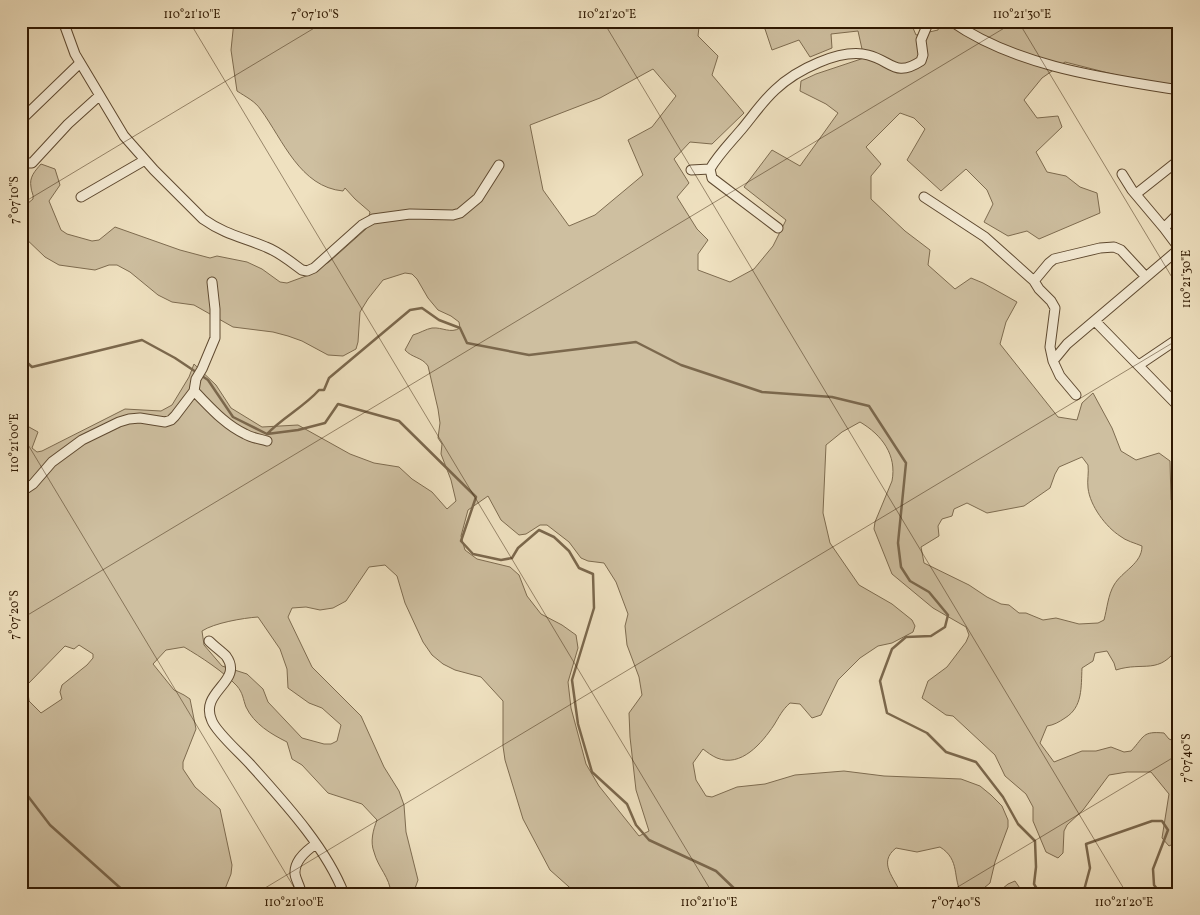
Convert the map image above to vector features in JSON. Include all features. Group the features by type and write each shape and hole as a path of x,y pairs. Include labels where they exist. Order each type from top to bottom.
{"street":[{"path":"63,21 69,42 99,96 124,136 145,160 203,219 236,237 267,247 302,270 314,268 362,225 373,219 410,214 453,215 460,213 478,198 499,165"},
{"path":"778,228 712,178 710,169 713,163 776,89 806,68 830,57 849,54 868,55 897,68 909,68 921,62 923,55 921,40 929,21"},
{"path":"951,21 976,37 1014,53 1062,68 1092,76 1179,90"},
{"path":"21,120 80,63"},
{"path":"21,161 32,163 68,124 99,96"},
{"path":"81,197 145,160"},
{"path":"1136,194 1179,160"},
{"path":"691,170 710,169"},
{"path":"1053,361 1068,344 1179,248 1122,174"},
{"path":"924,197 985,237 1034,281 1039,290 1051,301 1055,308 1050,347 1053,361 1060,376 1076,395"},
{"path":"1164,228 1179,213"},
{"path":"1034,281 1049,263 1054,260 1107,247 1121,250 1146,277"},
{"path":"21,492 33,484 52,462 82,440 129,419 140,418 159,422 170,420 180,410 194,391 196,379 215,338 215,309 212,282"},
{"path":"1095,321 1179,407"},
{"path":"1139,365 1179,338"},
{"path":"194,391 229,425 246,435 267,441"},
{"path":"209,641 226,657 230,673 226,682 210,701 208,710 213,724 271,788 316,844 338,878 344,894"},
{"path":"301,894 295,874 296,868 304,853 316,844"}],"shaded area":[{"path":"234,21 275,21 277,27 285,28 293,21 706,21 699,27 698,36 718,56 712,75 744,113 712,144 690,142 674,159 689,183 677,197 697,229 708,240 698,254 698,270 730,282 754,269 773,246 786,220 744,187 772,150 800,166 838,113 826,104 800,91 801,81 864,58 858,31 831,34 832,48 810,57 799,40 772,50 765,29 755,21 910,21 916,35 938,30 940,21 1179,21 1179,95 1132,79 1065,62 1042,78 1024,100 1037,118 1058,116 1062,127 1036,152 1047,172 1066,176 1080,187 1097,193 1100,213 1039,239 1027,231 1008,236 984,222 993,204 987,190 966,169 941,191 907,160 925,129 914,118 900,113 866,147 881,164 871,176 871,199 905,231 930,250 928,265 955,289 971,278 1017,302 1006,322 1000,344 1058,417 1077,420 1082,403 1093,393 1112,428 1121,451 1136,460 1159,453 1170,461 1171,500 1179,505 1179,646 1165,661 1158,664 1116,670 1107,651 1095,653 1093,661 1082,668 1080,696 1075,708 1063,719 1047,726 1040,743 1054,762 1082,751 1096,751 1111,747 1124,752 1131,751 1144,736 1152,733 1164,733 1169,739 1179,743 1179,841 1169,846 1162,838 1169,794 1151,772 1127,772 1109,775 1083,810 1067,825 1064,831 1063,853 1058,858 1046,852 1033,821 1033,807 1026,794 1005,776 995,755 953,716 946,715 922,698 928,681 947,667 969,635 966,627 933,608 892,574 874,529 875,522 892,481 892,463 890,454 881,440 860,422 842,432 826,445 823,513 830,543 859,585 892,604 912,620 915,626 913,632 892,643 878,646 860,658 838,680 821,715 812,718 800,704 790,703 757,746 742,757 726,760 715,757 703,749 693,763 696,780 706,796 712,797 737,787 765,784 795,775 844,771 884,776 961,779 980,786 1002,806 1008,820 1008,827 995,862 990,883 984,888 973,894 962,894 957,882 954,864 947,852 940,847 917,852 896,848 891,854 888,859 889,871 901,894 577,894 550,870 523,819 505,760 503,746 503,701 481,677 455,670 443,664 432,655 423,642 405,603 397,576 385,565 369,567 346,601 333,608 320,610 306,607 292,608 288,617 312,667 361,716 384,767 399,791 404,805 406,832 418,880 413,894 391,894 372,844 372,836 377,820 362,804 328,793 302,765 292,759 287,742 269,732 254,719 249,713 237,686 219,670 184,647 166,650 153,664 174,690 190,699 196,729 183,762 183,769 195,787 220,809 232,865 231,874 223,894 21,894 21,430 29,427 38,432 32,448 37,452 125,409 161,411 172,405 189,377 194,364 216,385 231,408 262,427 298,425 350,454 374,463 399,467 412,479 432,492 447,509 456,501 451,480 441,454 442,444 438,438 440,423 438,409 428,366 405,350 413,335 432,328 456,330 460,328 459,322 438,310 412,274 405,273 383,280 360,312 356,349 343,356 328,355 288,336 273,332 233,327 194,305 172,302 158,295 130,272 117,265 109,265 95,270 59,265 45,257 21,234 21,209 33,199 31,180 41,164 55,169 60,185 49,201 61,230 67,234 92,241 99,240 115,227 180,250 210,258 217,256 247,262 262,269 280,282 287,283 306,276 329,262 366,229 370,212 345,188 343,191 328,188 304,172 285,148 259,107 237,91 231,50","holes":["653,69 676,96 652,127 628,140 643,175 595,215 569,226 543,190 530,125 600,98","1082,457 1088,465 1089,495 1095,509 1109,527 1122,538 1142,546 1139,558 1112,589 1104,620 1098,623 1079,624 1056,618 1043,620 1026,613 1019,613 1009,605 1001,604 969,585 924,563 921,547 939,536 938,526 942,519 952,516 954,509 967,503 987,513 1024,506 1050,488 1059,467","488,496 501,520 519,535 526,534 540,525 547,525 569,542 581,558 604,563 616,582 628,614 625,626 627,645 639,677 642,695 629,713 630,737 636,790 649,831 639,836 599,786 586,764 571,708 568,682 578,648 576,635 541,614 527,596 519,575 510,567 477,559 465,550 461,536 468,510","258,617 280,649 287,669 288,688 309,703 322,708 341,725 337,741 331,744 324,744 302,738 268,702 263,689 247,674 222,666 204,645 202,631 221,623","79,645 93,654 93,658 62,685 60,692 62,699 41,713 29,701 27,685 65,646 74,649"]},
{"path":"1015,881 1024,894 996,894 1008,884"}],"waterway":[{"path":"267,434 319,390 324,390 329,378 410,310 422,308 439,320 460,328 467,343 529,355 636,342 681,365 762,392 832,397 869,406 906,463 898,543 901,567 910,581 929,592 948,615 945,627 931,636 906,637 892,649 880,681 887,713 927,733 946,752 976,762 1003,797 1018,824 1035,841 1036,867 1034,884 1040,894"},
{"path":"21,357 32,367 142,340 175,358 208,380 233,417 267,434 298,430 325,423 338,404 399,421 476,497 461,541 473,554 501,560 512,558 518,548 539,530 554,537 569,551 579,568 593,574 594,608 572,680 578,724 592,772 627,804 636,825 649,840 716,871 740,894"},
{"path":"21,787 50,825 127,894"},
{"path":"1083,894 1090,868 1086,844 1152,821 1162,821 1168,830 1153,869 1154,885 1161,894"}]}
